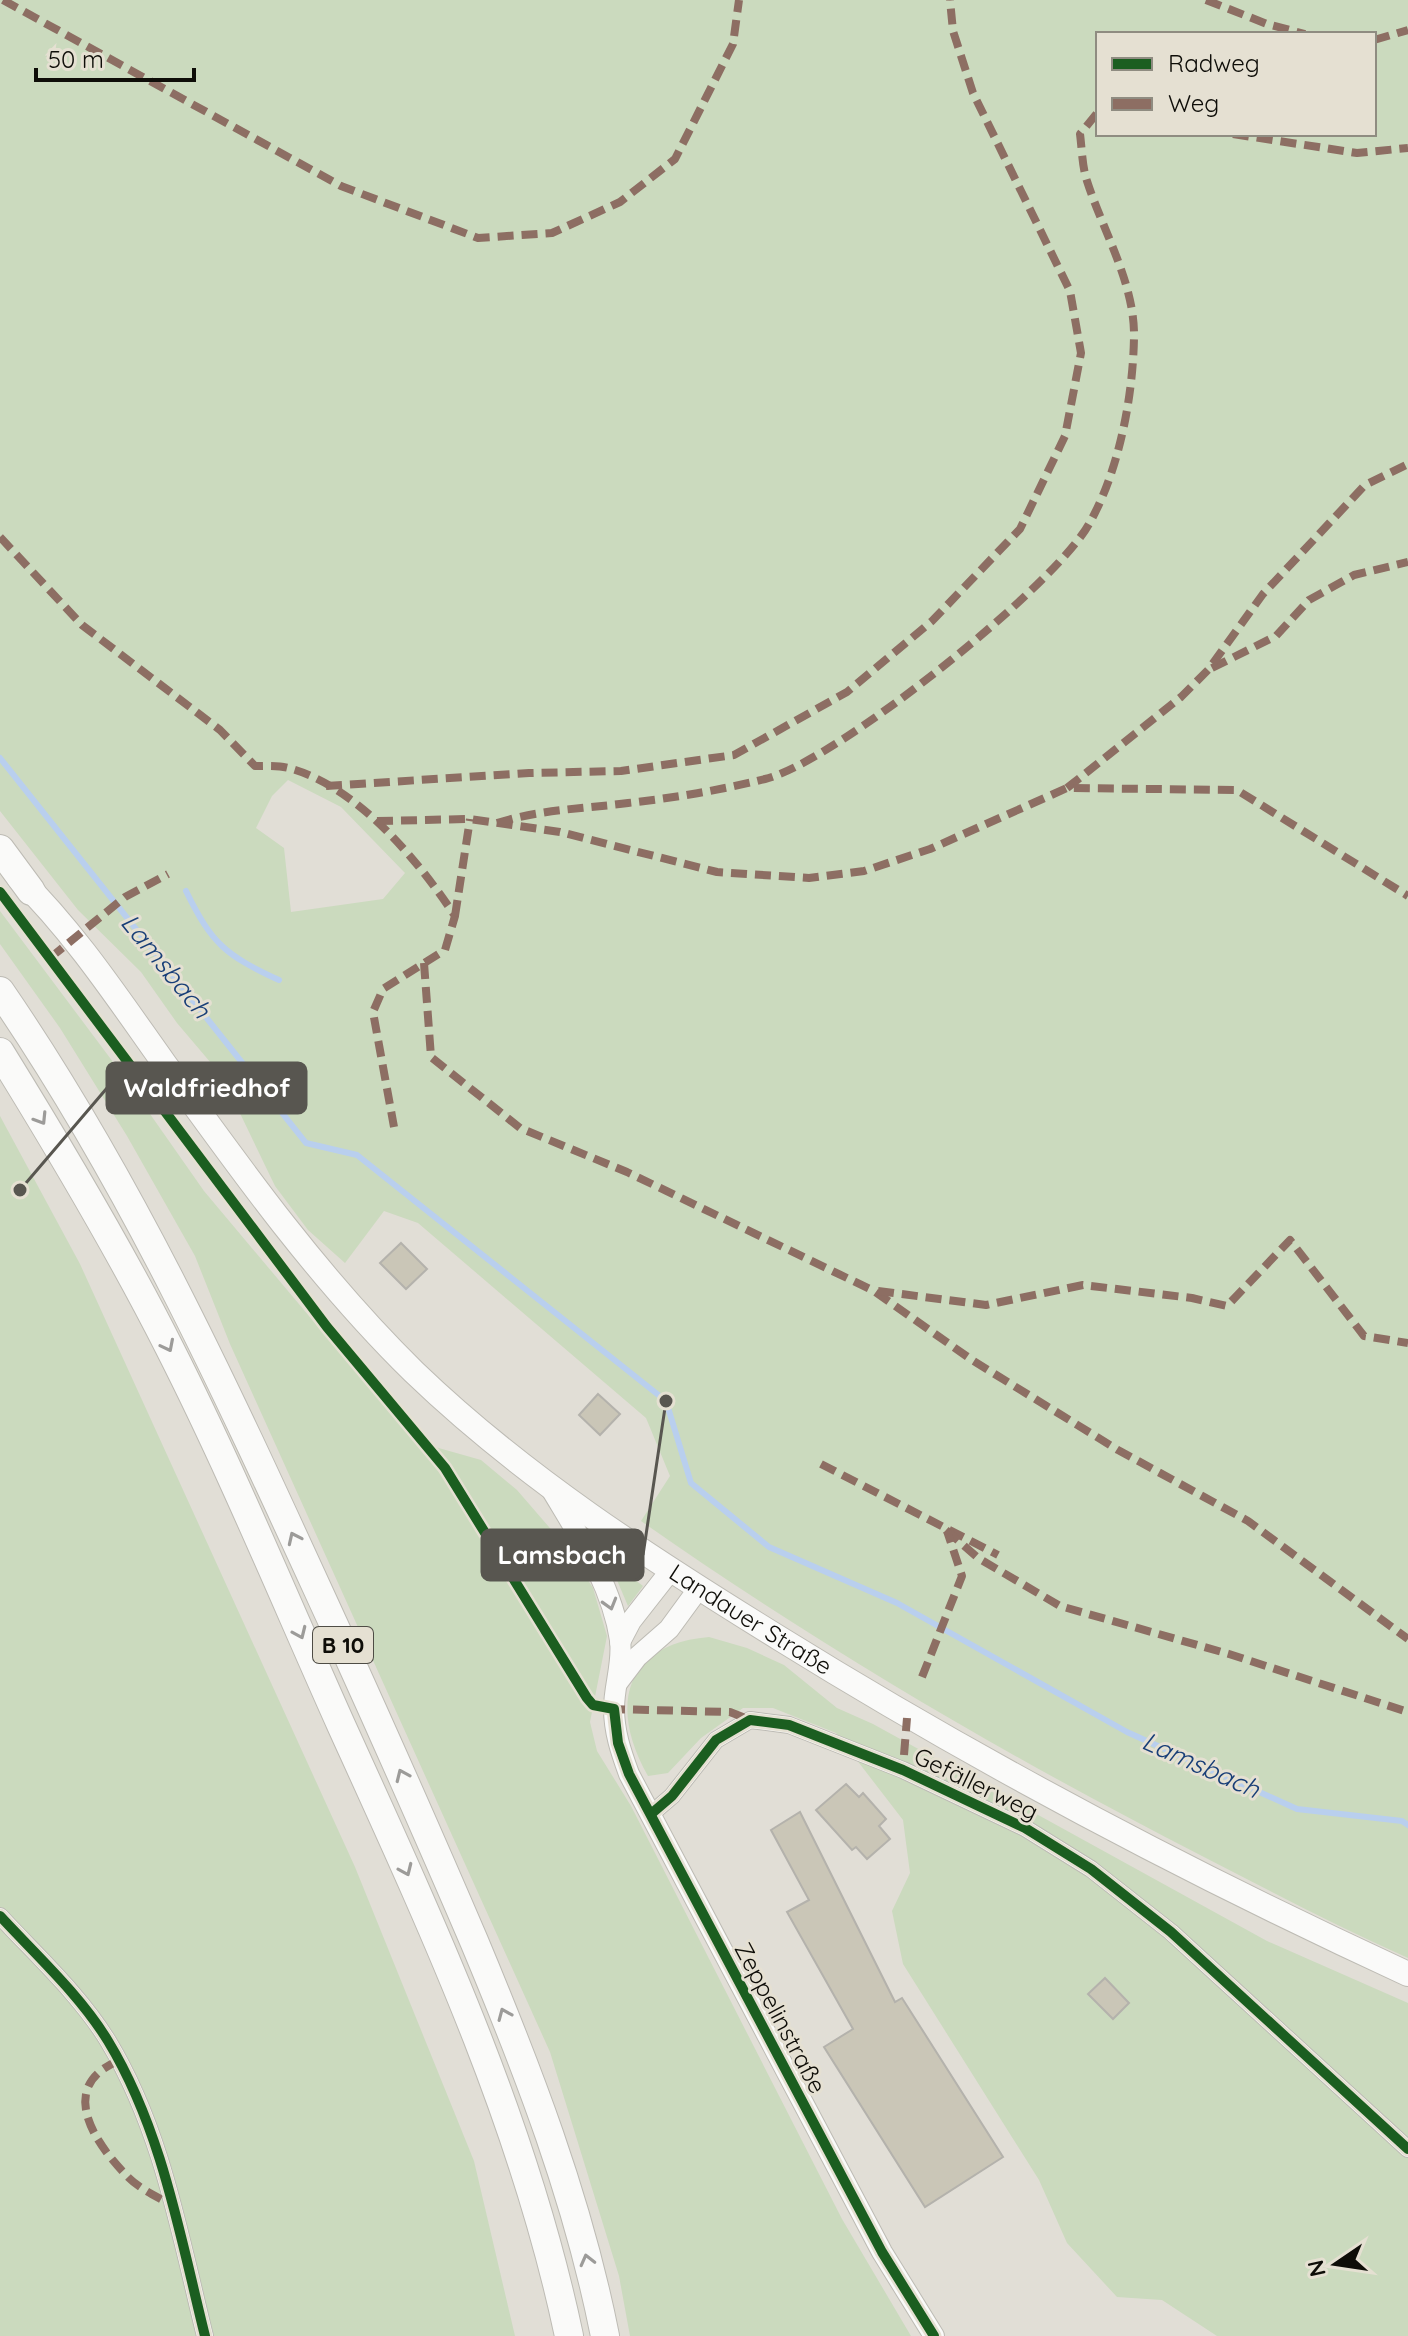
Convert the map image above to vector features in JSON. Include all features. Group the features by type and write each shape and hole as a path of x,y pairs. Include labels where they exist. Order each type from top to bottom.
{"highway":[{"path":"0,849 31,891"},
{"name":"B 10","path":"0,991 102,1152 193,1320 372,1708 480,1956 544,2116 571,2199 605,2336"},
{"name":"B 10","path":"0,1052 75,1173 169,1348 417,1892 485,2053 514,2135 538,2208 569,2336"}],"main road":[{"name":"Landauer Straße","path":"0,860 74,941 240,1168 360,1314 448,1403 549,1485 671,1570 907,1718 1177,1865 1408,1974"}],"street":[{"path":"549,1485 583,1543 608,1596 620,1642"},
{"path":"620,1642 631,1621 671,1570"},
{"path":"618,1682 637,1657 669,1629 699,1588"},
{"name":"Zeppelinstraße","path":"620,1642 614,1709 618,1743 651,1814 868,2226 934,2336"},
{"name":"Gefällerweg","path":"651,1814 672,1796 716,1740 750,1720 789,1725 916,1775 1025,1828 1091,1869 1171,1932 1408,2149"},
{"path":"0,1916 69,1992 107,2040 129,2083 155,2142 205,2336"}],"green space":[{"path":"0,0 1408,0 1408,1958 1202,1856 986,1739 777,1613 641,1521 670,1476 646,1418 418,1223 384,1211 345,1263 308,1230 275,1186 222,1076 177,1023 141,972 78,910 0,811","holes":["288,780 341,807 405,873 383,899 291,912 284,848 256,828 272,796"]},
{"path":"0,911 122,1074 204,1191 414,1441 481,1460 517,1490 568,1549 593,1588 607,1636 590,1722 597,1751 631,1806 842,2219 911,2336 630,2336 619,2276 550,2052 230,1344 195,1256 127,1136 60,1028 0,944"},
{"path":"0,1116 80,1264 355,1867 474,2161 515,2336 0,2336"},
{"path":"608,1559 643,1586 628,1606"},
{"path":"709,1637 747,1648 784,1665 837,1708 873,1724 1267,1941 1408,2003 1408,2336 1217,2336 1162,2300 1117,2297 1067,2243 1039,2180 903,1964 892,1911 910,1873 903,1820 836,1733 773,1708 743,1708 701,1738 668,1773 648,1776 629,1727 627,1704 632,1684 642,1666 658,1652 680,1642"}],"building":[{"path":"401,1243 427,1269 406,1289 380,1263"},
{"path":"598,1394 620,1414 600,1435 579,1415"},
{"path":"846,1784 859,1797 863,1793 886,1819 879,1826 890,1839 867,1859 856,1847 852,1850 816,1810"},
{"path":"800,1812 895,2002 902,1998 1003,2157 925,2207 824,2047 853,2029 787,1912 809,1900 771,1830"},
{"path":"1105,1978 1129,2003 1113,2019 1088,1994"}],"waterway":[{"name":"Lamsbach","path":"0,758 306,1143 357,1155 666,1401 691,1483 769,1547 897,1603 1127,1732 1297,1809 1402,1821 1408,1825"},
{"path":"186,891 204,924 222,946 245,963 279,980"}],"marked path":[{"path":"3,0 341,186 478,238 552,233 620,202 675,159 733,44 739,0"},
{"path":"326,786 529,773 621,771 734,755 847,692 932,621 1020,529 1065,436 1081,353 1070,291 973,93 953,31 950,0"},
{"path":"1206,0 1267,24 1297,32"},
{"path":"1376,39 1408,30"},
{"path":"497,823 546,812 714,790 765,779 798,766 889,708 940,669 989,628 1068,553 1089,524 1109,481 1127,409 1133,360 1133,317 1129,297 1083,163 1080,134 1096,114"},
{"path":"1246,136 1357,153 1408,148"},
{"path":"1067,788 1181,697 1208,670 1263,594 1365,485 1408,464"},
{"path":"0,537 82,625 220,730 255,766 288,768 316,778 363,809 405,850 455,916 445,950 383,989 373,1012 394,1127"},
{"path":"1212,668 1276,636 1309,600 1354,575 1408,562"},
{"path":"377,821 470,819 560,832 717,872 809,878 864,871 930,849 1067,788 1237,790 1408,896"},
{"path":"455,916 470,819"},
{"path":"50,958 125,897 168,874"},
{"path":"424,963 431,1057 520,1128 627,1172 874,1291 972,1360 1118,1450 1248,1521 1408,1639"},
{"path":"878,1291 986,1305 1083,1285 1192,1298 1227,1306 1290,1240 1364,1336 1408,1343"},
{"path":"821,1464 998,1555"},
{"path":"946,1530 978,1558 1060,1606 1229,1654 1408,1712"},
{"path":"922,1677 962,1576 947,1531"},
{"path":"609,1709 730,1712 750,1720"},
{"path":"904,1755 907,1718"},
{"path":"118,2061 99,2072 89,2085 85,2100 94,2133 129,2178 171,2205"}],"cycle path":[{"path":"0,892 327,1327 445,1468 587,1698 593,1705 614,1709 618,1743 629,1774 882,2252 934,2336"},
{"path":"651,1814 672,1796 716,1740 750,1720 789,1725 903,1770 1025,1828 1091,1869 1171,1932 1408,2149"},
{"path":"0,1916 97,2024 127,2075 156,2147 178,2222 205,2336"}],"place":[{"name":"Waldfriedhof","path":"20,1190"},
{"name":"Lamsbach","path":"666,1401"}]}
